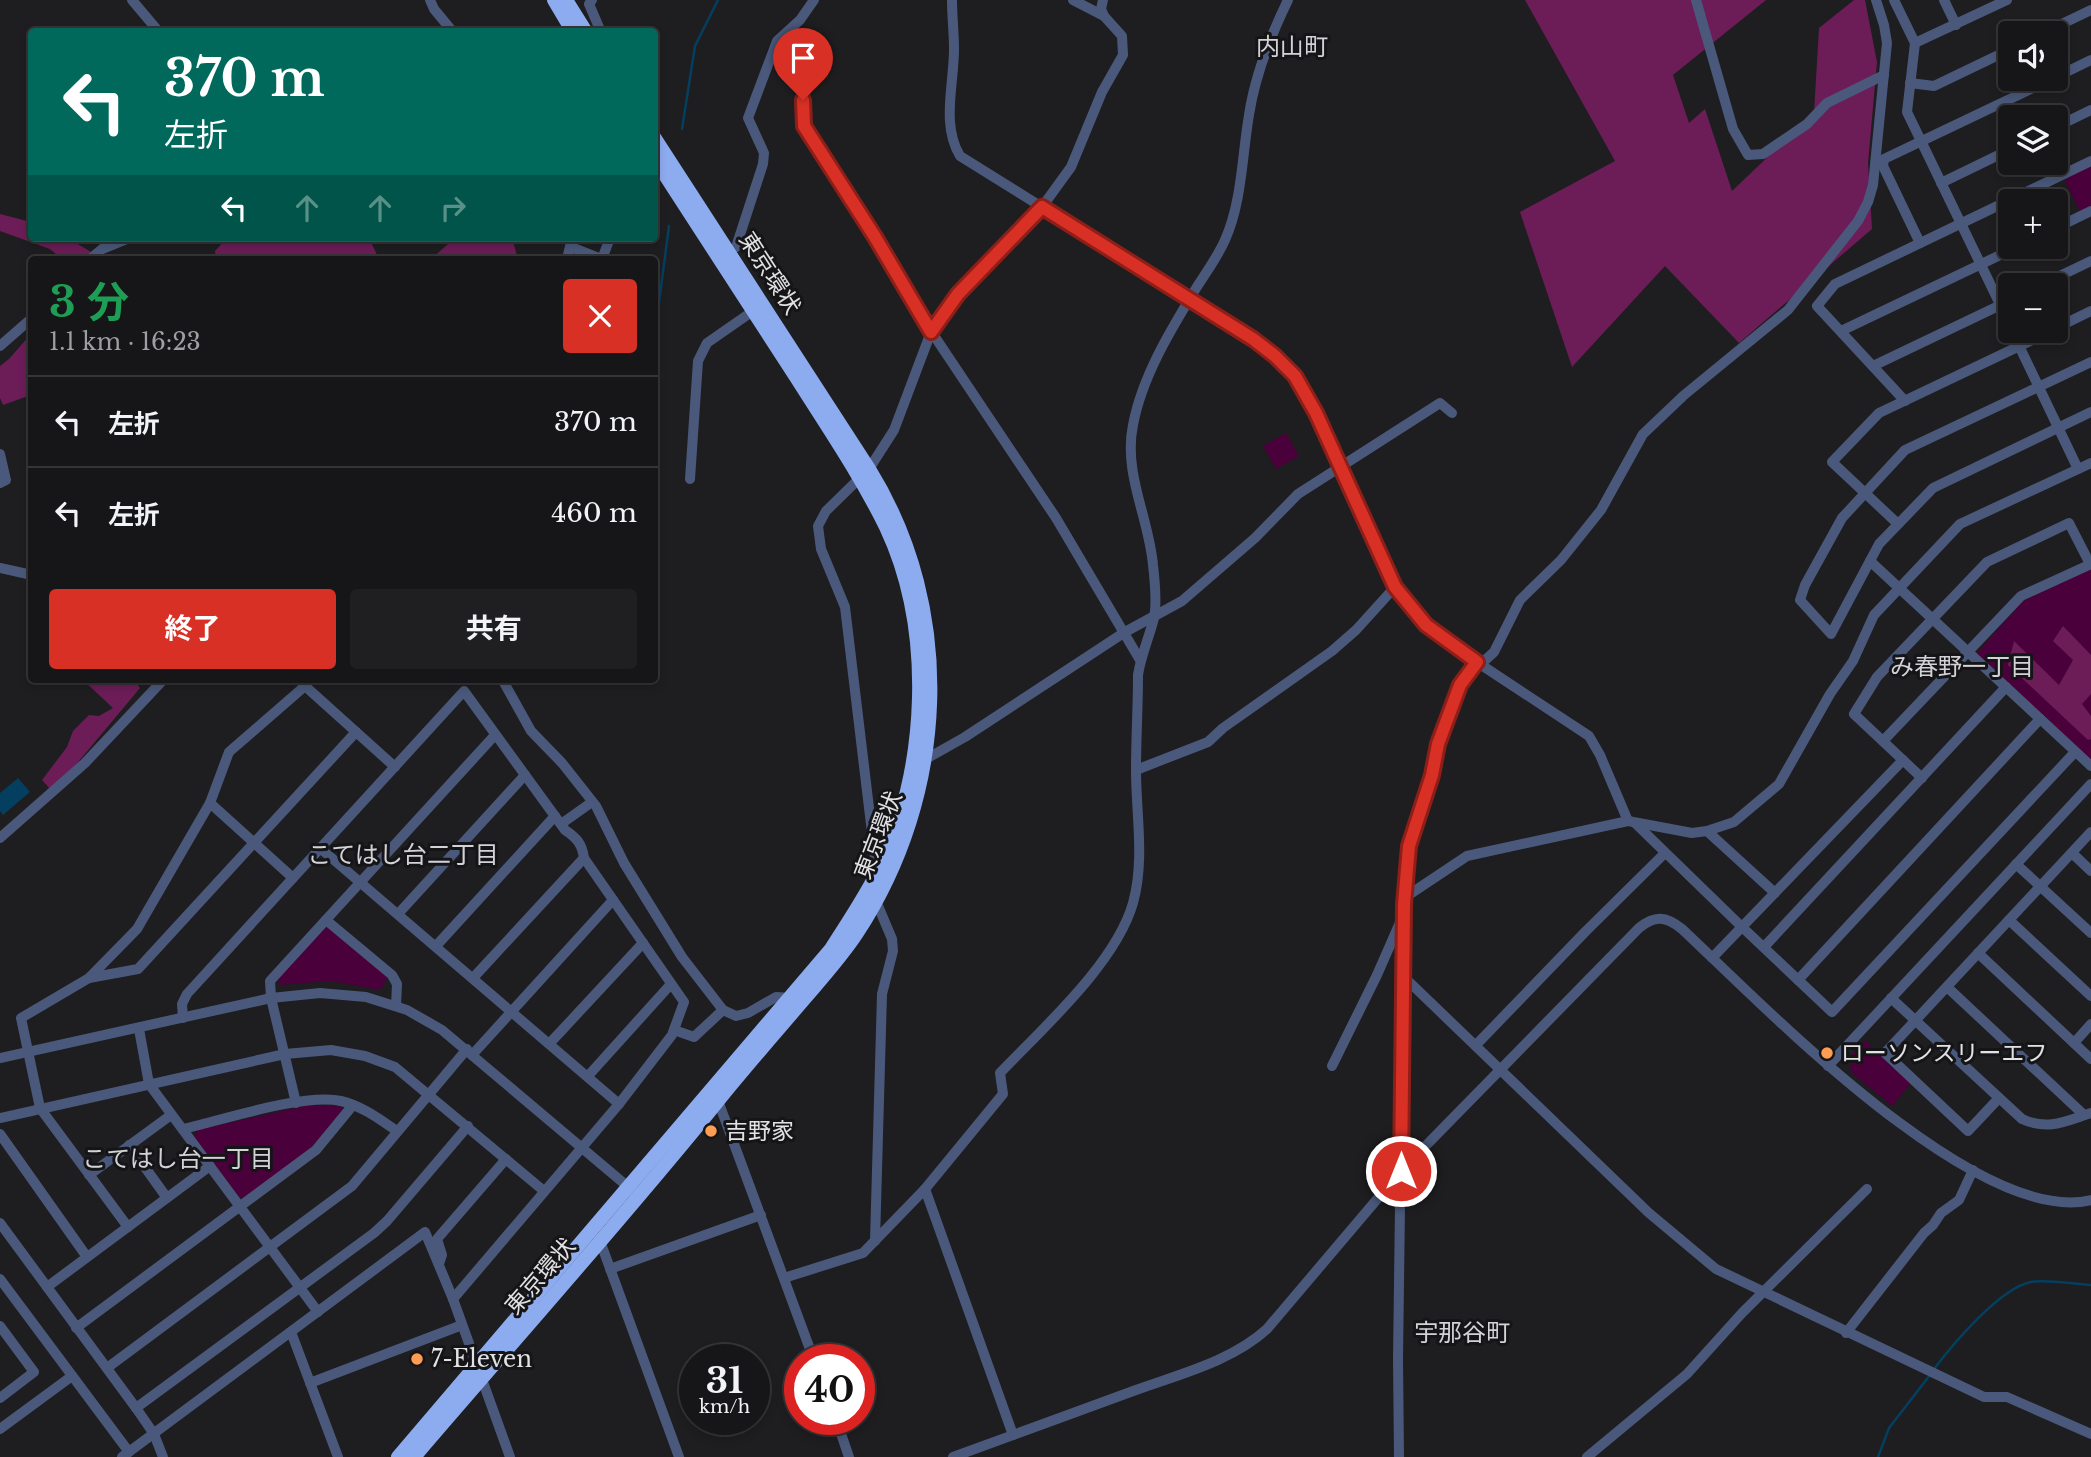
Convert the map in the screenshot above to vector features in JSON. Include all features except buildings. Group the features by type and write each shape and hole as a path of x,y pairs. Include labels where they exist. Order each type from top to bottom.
{"highway":[{"path":"554,0 571,28"},
{"path":"566,0 584,28"},
{"name":"東京環状","path":"414,1457 479,1371 716,1094 836,961 888,880 909,827 926,759 931,698 929,647 922,598 899,527 724,256 658,144"},
{"name":"東京環状","path":"658,167 724,256 753,311 865,474 900,565 911,605 917,655 919,697 909,784 881,865 869,890 831,949 716,1094"},
{"name":"東京環状","path":"398,1457 600,1241 633,1191"}],"street":[{"path":"132,0 156,28"},
{"path":"430,0 450,28"},
{"path":"592,0 589,4 599,28"},
{"path":"724,256 736,247 763,164 764,153 748,118 777,41 800,20 814,0"},
{"path":"952,0 954,50 949,122 953,145 960,156 1253,339 1275,356 1295,376 1316,413 1395,587 1426,625 1589,736 1632,822 1832,1012 2075,752"},
{"path":"1073,0 1104,16"},
{"path":"881,865 874,858 845,607 821,550 818,535 820,519 865,474 894,430 931,332 958,294 1042,207 1071,167 1102,92 1123,55 1122,36 1104,16 1101,9 1103,0"},
{"path":"784,1278 863,1253 925,1189 1003,1094 1000,1073 1089,977 1109,951 1133,904 1140,853 1136,770 1140,660 1154,616 1153,563 1131,464 1132,427 1139,401 1166,339 1224,242 1234,213 1249,112 1259,72 1270,36 1287,0"},
{"path":"1696,0 1734,129 1748,155 1763,155 1807,124 1827,103 1884,75"},
{"path":"1399,1457 1404,905 1412,833 1432,775 1438,744 1460,685 1479,663 1494,652 1520,600 1560,560 1601,510 1643,433 1683,396 1788,310 1858,220 1868,202 1872,185 1887,43 1876,0"},
{"path":"1894,0 1915,43 1907,112 1998,301"},
{"path":"1944,0 1956,25"},
{"path":"1915,43 2007,0"},
{"path":"2068,21 2091,10"},
{"path":"1910,83 1934,86 1998,55"},
{"path":"2068,71 2091,60"},
{"path":"815,65 803,100 804,126 875,237 931,332 1056,518 1140,660"},
{"path":"1920,243 1883,166 1884,159 2027,91"},
{"path":"2068,121 2091,110"},
{"path":"1941,183 1998,155"},
{"path":"1905,401 1817,306 1835,284 2091,161"},
{"path":"2068,222 2091,211"},
{"path":"94,256 102,249 119,242"},
{"path":"572,242 596,256"},
{"path":"1841,331 1998,256"},
{"path":"2066,273 2091,261"},
{"path":"1873,366 1998,306"},
{"path":"690,479 698,361 707,343 753,311"},
{"path":"2068,323 2091,312"},
{"path":"0,346 28,322"},
{"path":"2019,343 2078,469"},
{"path":"1898,524 1832,462 1879,413 2026,343"},
{"path":"2091,362 1905,450 1842,517 1805,585 1800,600 1831,634 1879,544 1933,488 2091,412"},
{"path":"926,759 965,737 1125,632 1182,601 1255,538 1298,494 1440,403 1452,413"},
{"path":"0,454 6,472 6,481 0,483"},
{"path":"1332,1066 1377,975 1404,905 1466,856 1632,822 1692,833 1734,822 1779,784 1830,694 1853,661 1874,615 1961,524 2091,463"},
{"path":"1883,741 2021,596 2091,564 2069,523 1987,562 1877,677 1854,714 1922,778"},
{"path":"1870,561 2091,766"},
{"path":"0,568 28,574"},
{"path":"1136,770 1208,742 1223,728 1332,652 1395,587"},
{"path":"0,838 85,763 160,683"},
{"path":"504,683 531,731 562,763 592,802 624,863 675,945 723,1010 736,1016 748,1013 776,997 791,998"},
{"path":"128,1227 40,1108 21,1018 89,978 137,929 210,803 229,752 305,686 395,767"},
{"path":"1763,947 2006,688"},
{"path":"183,1018 182,1004 187,994 464,691 558,820 576,837 582,846 584,858 684,1002 674,1030 620,1104 453,1299"},
{"path":"1798,979 2040,719"},
{"path":"89,978 138,969 356,732"},
{"path":"296,1102 271,998 270,981 495,735"},
{"path":"1712,958 1903,760"},
{"path":"398,914 525,775"},
{"path":"1828,1066 2091,784"},
{"path":"436,946 558,820 592,802"},
{"path":"210,803 293,878"},
{"path":"1707,831 1775,893"},
{"path":"1999,1098 1968,1131 1885,1053 2091,832"},
{"path":"320,848 620,1104"},
{"path":"1476,1045 1665,853"},
{"path":"2072,853 2091,871"},
{"path":"472,978 584,858"},
{"path":"2016,864 2091,933"},
{"path":"107,1368 352,1186 429,1094 512,1011 613,900"},
{"path":"875,1241 882,994 893,951 892,939 876,901"},
{"path":"953,1457 1238,1351 1254,1340 1267,1329 1401,1171 1647,921 1657,918 1672,921 1828,1066 1896,1122 2004,1186 2057,1202 2091,1200"},
{"path":"326,920 392,975 397,984 396,1006"},
{"path":"2009,920 2091,996"},
{"path":"550,1043 643,943"},
{"path":"1978,953 2091,1059"},
{"path":"1403,976 1649,1213 1716,1269 1846,1333 1984,1396 2007,1397 2091,1434"},
{"path":"588,1076 671,984"},
{"path":"1891,998 2022,1119 2042,1126 2054,1126 2087,1114 1947,987"},
{"path":"0,1058 271,998 320,993 366,997 396,1006 442,1030 633,1191"},
{"path":"674,1030 694,1037 723,1010"},
{"path":"2074,1043 2091,1024"},
{"path":"138,1028 149,1084 318,1312"},
{"path":"0,1118 285,1054 331,1050 365,1056 395,1067 544,1191"},
{"path":"716,1094 808,1344"},
{"path":"183,1129 296,1102 332,1100 371,1112 397,1131"},
{"path":"76,1328 316,1150 353,1105"},
{"path":"89,1175 171,1115"},
{"path":"136,1408 387,1222 468,1126"},
{"path":"0,1134 87,1257"},
{"path":"129,1145 167,1198"},
{"path":"439,1265 442,1255 437,1239 506,1159"},
{"path":"47,1287 210,1166"},
{"path":"1846,1333 1924,1233 1941,1213 1959,1200 1973,1170"},
{"path":"925,1189 1013,1435"},
{"path":"1587,1457 1687,1374 1867,1189"},
{"path":"610,1269 761,1216"},
{"path":"0,1223 136,1408 153,1434 163,1457"},
{"path":"0,1279 72,1376 125,1454 425,1232 453,1299 510,1457"},
{"path":"600,1241 679,1457"},
{"path":"310,1383 462,1325"},
{"path":"0,1326 34,1372 0,1398"},
{"path":"291,1332 338,1457"},
{"path":"0,1429 72,1376"},
{"path":"841,1435 849,1457"}],"shaded area":[{"path":"1525,0 1766,0 1673,75 1689,123 1705,109 1732,191 1814,113 1819,28 1854,0 1865,0 1877,62 1868,163 1872,229 1739,343 1665,266 1572,367 1520,212 1615,161"},
{"path":"2091,166 2091,207 2080,212 2064,179"},
{"path":"0,214 28,221 28,241 0,231"},
{"path":"31,242 75,242 96,256 58,256 50,249"},
{"path":"223,242 371,242 378,256 216,256 215,251"},
{"path":"450,242 513,242 517,256 434,256"},
{"path":"28,337 28,396 3,405 0,398 0,366"},
{"path":"1286,433 1299,456 1276,469 1263,446"},
{"path":"2091,569 2091,762 1976,654 2023,601"},
{"path":"2063,626 2091,655 2091,694 2082,704 2091,716 2091,739 2088,740 2008,665 2014,641 2059,685 2073,660 2053,641"},
{"path":"86,683 136,683 140,688 53,792 42,780 67,747 73,731 89,715 99,716 113,708"},
{"path":"324,927 331,927 388,977 380,990 331,981 281,985 277,979"},
{"path":"1865,1040 1911,1083 1892,1106 1850,1069 1852,1055"},
{"path":"304,1106 343,1107 344,1112 312,1150 246,1199 239,1197 194,1138 197,1130"}],"water":[{"path":"18,778 30,792 3,815 0,811 0,793"}],"waterway":[{"path":"682,129 695,46 718,0"},
{"path":"658,310 669,226"},
{"path":"1934,1369 1978,1318 2019,1286 2044,1281 2091,1285"},
{"path":"1878,1457 1889,1428 1930,1375"}],"place":[{"name":"ローソンスリーエフ","path":"1827,1053"},
{"name":"吉野家","path":"711,1131"},
{"name":"7-Eleven","path":"417,1359"}],"district":[{"name":"内山町","path":"1292,47"},
{"name":"み春野一丁目","path":"1962,667"},
{"name":"こてはし台二丁目","path":"403,855"},
{"name":"こてはし台一丁目","path":"178,1159"},
{"name":"宇那谷町","path":"1462,1333"}],"route":[{"path":"803,100 804,126 875,237 931,332 958,294 1042,207 1253,339 1275,356 1295,376 1316,413 1395,587 1426,625 1477,662 1460,685 1438,744 1432,775 1409,846 1404,904 1401,1171"}]}
